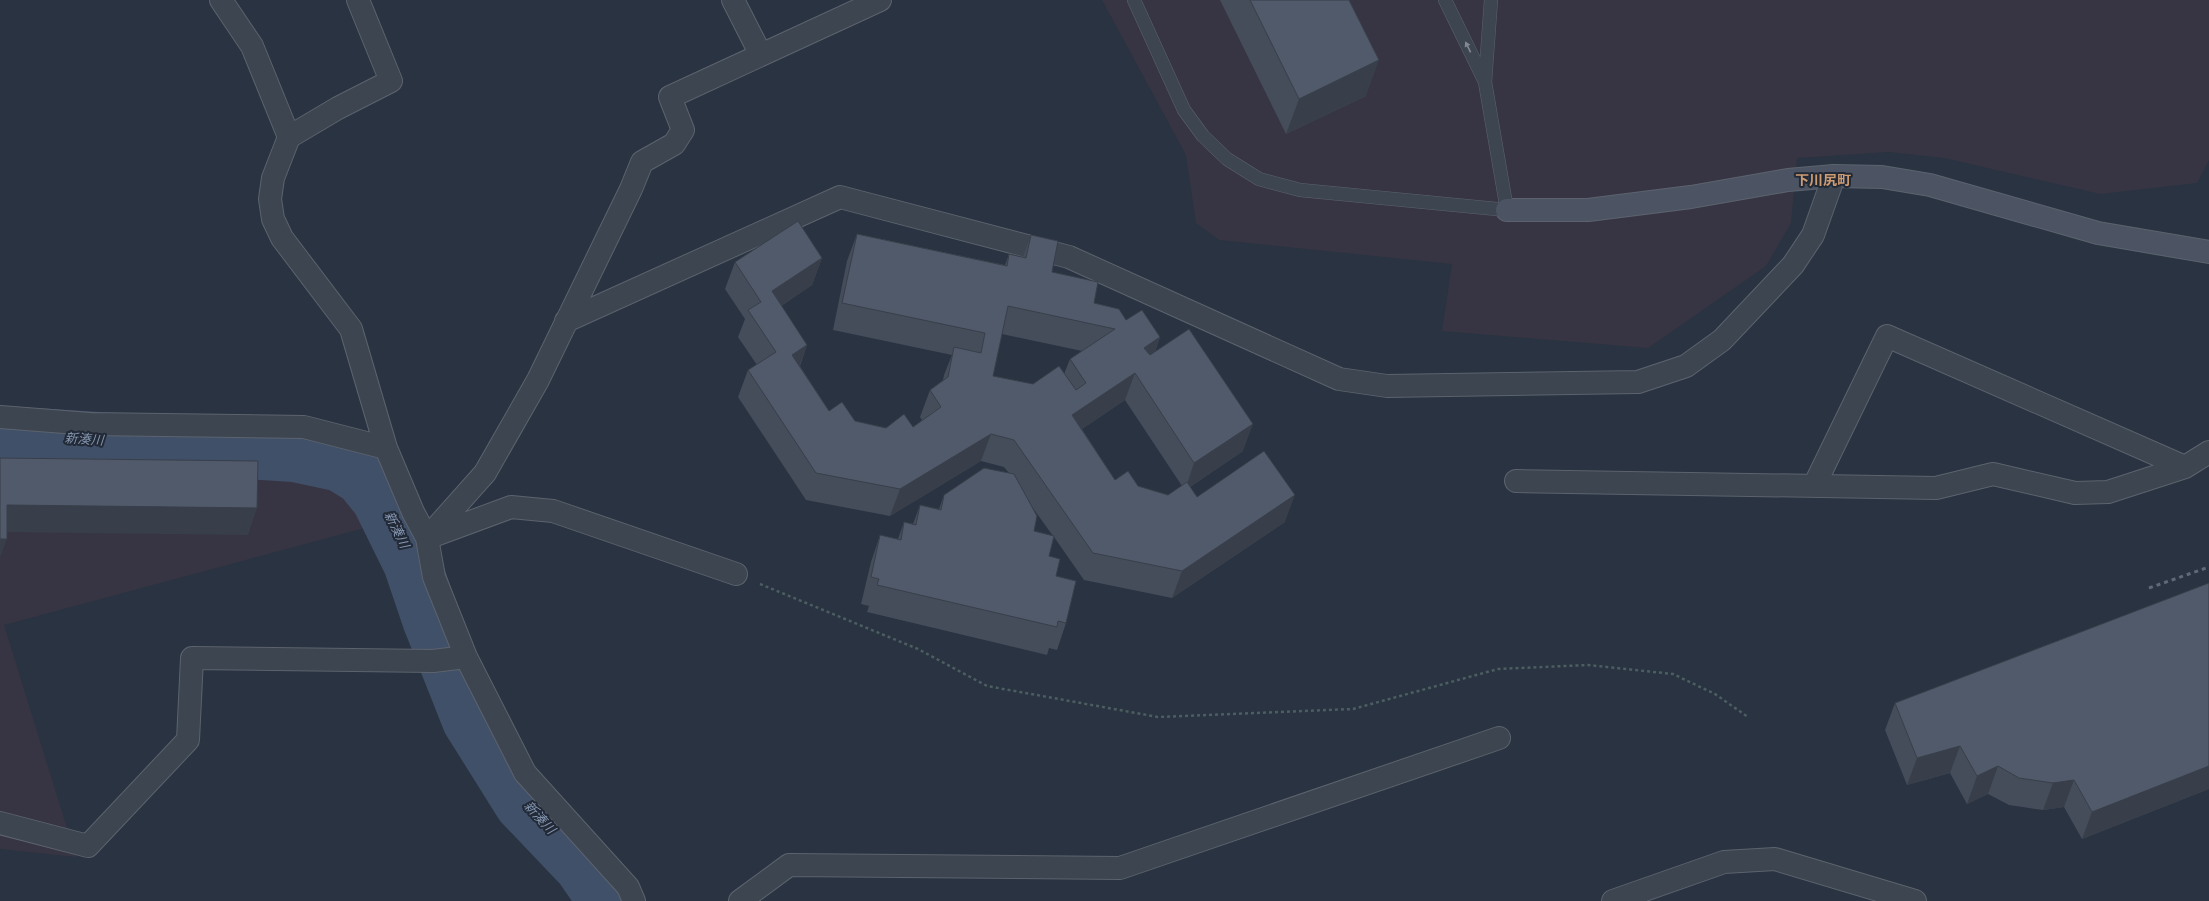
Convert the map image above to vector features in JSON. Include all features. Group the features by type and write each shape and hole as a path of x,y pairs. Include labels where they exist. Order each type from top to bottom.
{"street":[{"path":"221,0 252,46 289,137"},
{"path":"358,0 391,81 338,108 289,137 273,178 270,199 273,219 282,238 351,329 386,448 413,512 427,538 434,577 463,657 525,773 628,887 634,901"},
{"path":"733,0 761,55"},
{"path":"427,538 485,473 538,380 631,189 642,162 674,144 684,130 670,98 880,0"},
{"path":"566,321 840,197 1069,257 1339,379 1387,386 1638,382 1686,366 1722,340 1793,265 1812,235 1834,176"},
{"path":"1508,210 1588,210 1691,197 1788,180 1834,176 1882,177 1930,185 2098,233 2209,252"},
{"path":"1814,486 1887,336 2185,467"},
{"path":"0,417 90,424 304,427 386,448"},
{"path":"1516,481 1936,488 1994,474 2075,493 2108,492 2185,467 2209,452"},
{"path":"427,538 510,507 552,511 736,574"},
{"path":"0,823 88,846 188,740 192,658 433,661 463,657"},
{"path":"740,901 789,865 1120,868 1499,738"},
{"path":"1613,901 1724,862 1775,859 1915,901"}],"lane":[{"path":"1134,0 1184,110 1203,136 1228,159 1259,179 1300,190 1508,210 1485,82 1491,0"},
{"path":"1445,0 1485,82"}],"path":[{"path":"736,574 918,649 987,686 1158,717 1353,710 1498,669 1588,665 1673,674 1715,694 1748,716"}],"shaded area":[{"path":"1102,0 2209,0 2209,160 2197,183 2100,194 1944,158 1889,152 1797,158 1791,223 1766,266 1648,348 1442,331 1452,264 1219,240 1196,223 1186,155"},
{"path":"0,444 296,465 334,482 355,499 372,526 4,625 76,857 0,849"}],"building":[{"path":"1250,0 1349,0 1379,60 1299,99"},
{"path":"798,221 822,258 772,291 807,345 792,355 829,411 842,402 855,421 886,428 904,414 913,427 941,407 930,390 948,377 954,347 981,353 985,333 842,303 857,234 1007,266 1009,254 1026,258 1031,235 1058,241 1052,272 1098,282 1094,303 1119,309 1126,320 1142,310 1160,337 1144,348 1150,355 1189,329 1253,424 1194,463 1135,373 1072,415 1115,480 1128,471 1138,486 1168,495 1187,482 1197,497 1264,451 1295,495 1182,571 1093,553 1014,440 991,434 900,489 816,473 748,370 776,352 748,310 761,302 735,262","holes":["1008,306 1115,329 1070,359 1086,383 1076,390 1059,366 1033,384 993,376"]},
{"path":"0,458 258,461 257,508 7,505 7,539 0,539"},
{"path":"984,468 1014,474 1037,516 1034,531 1054,536 1049,556 1060,559 1056,576 1076,581 1066,623 1058,621 1057,627 877,585 879,579 871,577 880,535 901,540 904,522 916,525 920,505 941,510 944,495"},
{"path":"2209,583 2209,766 2092,812 2074,780 2053,783 2019,778 1998,766 1977,776 1960,746 1917,758 1895,703"}],"waterway":[{"name":"新湊川","path":"0,435 294,453 341,463 362,476 380,498 412,563 431,619 471,720 523,803 583,866 607,901"}],"railway":[{"path":"2149,588 2209,567"}],"district":[{"name":"下川尻町","path":"1823,181"}]}
